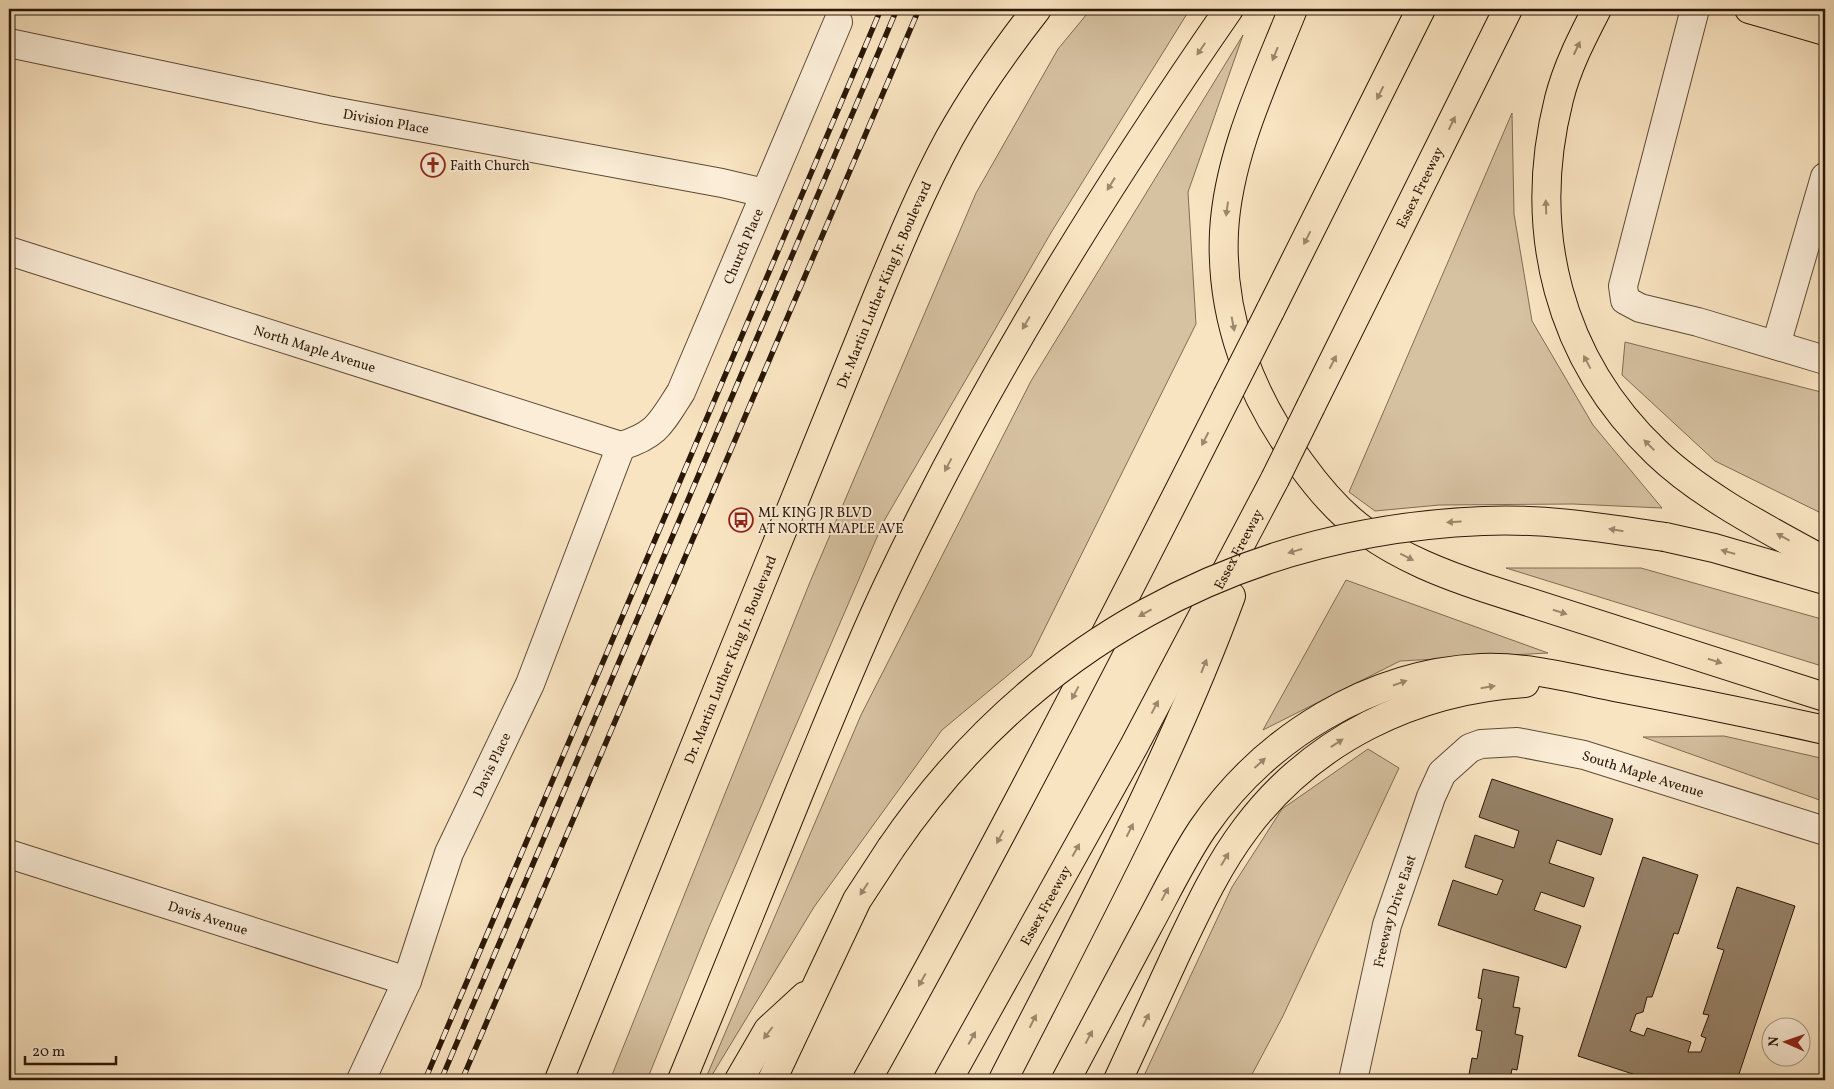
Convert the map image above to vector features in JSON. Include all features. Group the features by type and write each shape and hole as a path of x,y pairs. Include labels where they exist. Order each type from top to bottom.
{"main road":[{"name":"Dr. Martin Luther King Jr. Boulevard","path":"559,1080 878,295 919,199 950,138 980,88 1037,9"},
{"path":"682,1080 866,632 928,503 992,382 1068,253 1129,155 1229,9"},
{"path":"1293,9 1253,111 1235,167 1224,232 1226,276 1237,341 1256,393 1279,434 1310,477 1326,497 1365,531 1388,546 1435,570 1485,588 1825,697"},
{"path":"867,1080 1024,791 1133,582 1421,9"},
{"name":"Essex Freeway","path":"948,1080 1134,746 1275,479 1508,9"},
{"path":"1597,9 1574,55 1559,98 1546,173 1546,221 1549,246 1559,293 1574,336 1608,398 1658,454 1680,473 1720,499 1825,561"},
{"path":"1749,9 1825,31"},
{"path":"1002,1080 1164,761 1206,662 1275,479"},
{"path":"772,1080 815,986 858,900 918,808 952,767 992,726 1034,689 1076,656 1121,626 1169,600 1219,577 1271,558 1325,542 1376,531 1485,520 1539,521 1594,526 1664,537 1714,548 1825,580"},
{"path":"1066,1080 1181,865 1203,828 1237,784 1298,732 1362,697 1407,680 1456,670 1482,668 1523,670 1825,730"},
{"path":"1118,1080 1217,872 1245,828 1277,791 1297,772 1359,729 1401,710 1444,696 1514,684 1606,685"},
{"path":"739,1080 768,1030 815,986"}],"street":[{"path":"1695,9 1623,293 1625,300 1633,306 1825,360"},
{"name":"Church Place","path":"621,446 643,439 662,422 681,392 838,22"},
{"name":"Division Place","path":"9,43 327,110 722,183 764,193"},
{"path":"1776,345 1825,177"},
{"name":"North Maple Avenue","path":"9,251 621,446"},
{"name":"Davis Place","path":"361,1080 407,981 449,853 530,684 621,446"},
{"name":"South Maple Avenue","path":"1460,754 1481,744 1495,742 1517,742 1549,747 1619,764 1825,831"},
{"name":"Freeway Drive East","path":"1353,1080 1386,925 1437,782 1442,772 1460,754"},
{"name":"Davis Avenue","path":"9,854 407,981"}],"shaded area":[{"path":"1091,9 1190,9 1052,231 884,521 709,927 647,1080 610,1080 810,582 976,193 1058,49"},
{"path":"1243,35 1188,192 1196,324 1031,656 942,730 814,907 709,1080 705,1080 861,715 1031,381"},
{"path":"1512,113 1514,214 1532,321 1593,425 1662,508 1573,504 1439,505 1375,511 1349,492"},
{"path":"1625,342 1825,393 1825,515 1715,461 1622,375"},
{"path":"1506,568 1641,568 1825,620 1825,667"},
{"path":"1346,580 1548,653 1400,661 1263,730"},
{"path":"1724,736 1825,759 1825,802 1643,737"},
{"path":"1368,749 1399,768 1282,1018 1249,1080 1142,1080 1232,887 1282,809"}],"building":[{"path":"1492,779 1613,819 1601,855 1557,840 1549,863 1594,878 1584,907 1541,892 1534,910 1581,926 1566,968 1438,925 1453,880 1497,895 1503,880 1465,867 1475,835 1514,848 1519,831 1479,817"},
{"path":"1643,857 1698,875 1678,934 1674,933 1652,997 1647,997 1643,1012 1636,1014 1630,1031 1644,1036 1647,1028 1691,1042 1688,1052 1701,1052 1706,1038 1701,1036 1709,1015 1703,1014 1724,950 1717,948 1737,887 1795,906 1737,1080 1651,1080 1578,1056"},
{"path":"1483,969 1519,977 1513,1007 1520,1008 1515,1034 1523,1036 1517,1070 1512,1069 1510,1080 1468,1080 1472,1058 1477,1059 1482,1031 1476,1030 1482,999 1478,998"}],"railway":[{"path":"425,1080 881,9"},
{"path":"441,1080 897,9"},
{"path":"462,1080 919,9"}],"place":[{"name":"Faith Church","path":"433,165"},
{"name":"ML KING JR BLVD AT NORTH MAPLE AVE","path":"741,520"}]}
